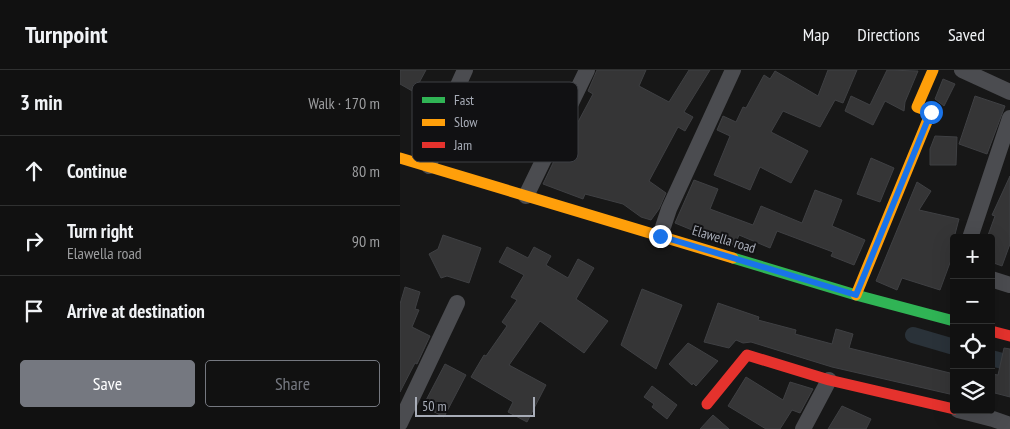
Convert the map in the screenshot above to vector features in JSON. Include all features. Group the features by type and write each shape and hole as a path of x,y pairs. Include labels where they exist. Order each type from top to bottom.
{"street":[{"path":"460,82 465,70"},
{"path":"578,90 588,70"},
{"path":"660,236 669,209 732,70"},
{"path":"856,295 931,112 917,107 933,70"},
{"path":"962,70 1010,92"},
{"path":"971,234 1010,118"},
{"name":"Elawella road","path":"415,162 856,295 950,320"},
{"path":"430,166 431,162"},
{"path":"526,196 543,162"},
{"path":"995,280 1010,285"},
{"path":"400,423 457,303"},
{"path":"995,332 1010,336"},
{"path":"707,404 747,356 829,380 950,408"},
{"path":"803,429 829,380"},
{"path":"974,414 1010,425"}],"building":[{"path":"400,70 426,70 419,82 412,82 412,91 400,84"},
{"path":"597,70 646,70 639,86 669,102 689,70 710,70 684,112 693,117 685,131 678,127 649,181 666,193 659,209 651,220 641,217 623,204 585,194 583,199 543,184 553,162 578,162 578,122 593,94 588,91"},
{"path":"828,70 857,70 843,103 835,100 820,127 783,111 771,132 808,151 791,183 760,167 750,190 714,175 730,136 717,130 723,116 736,122 743,107 746,108 764,75 770,79 775,71 818,96"},
{"path":"887,70 918,71 905,102 904,111 885,101 873,125 845,111 851,96 870,105"},
{"path":"943,79 955,84 944,106 935,99"},
{"path":"975,96 1005,106 987,154 959,144"},
{"path":"935,136 957,137 956,165 930,165 930,149"},
{"path":"871,158 894,168 880,202 857,194"},
{"path":"1010,176 1010,244 1002,266 995,263 995,234 988,234 995,216 992,215"},
{"path":"694,180 718,189 710,209 753,225 761,206 802,223 815,190 842,200 832,226 865,240 854,265 831,256 833,252 777,231 770,248 739,235 735,245 709,237 675,223"},
{"path":"917,182 931,191 919,210 959,219 955,234 950,234 950,263 940,290 902,278 897,290 876,281"},
{"path":"443,235 481,248 469,283 447,276 441,278 429,254 438,249"},
{"path":"507,247 528,258 534,247 551,256 546,265 568,278 578,259 594,268 576,299 608,321 584,353 540,321 509,365 546,385 527,422 508,412 513,402 471,377 484,355 486,356 507,326 502,322 517,300 511,297 524,275 499,262"},
{"path":"405,287 420,292 415,309 419,310 412,327 430,336 417,364 415,363 400,392 400,304"},
{"path":"642,289 682,305 656,369 621,345"},
{"path":"718,303 759,317 758,320 796,330 795,334 832,344 836,329 853,334 849,348 950,373 950,394 832,367 751,342 743,343 736,340 729,348 704,342"},
{"path":"688,343 718,361 696,386 693,383 692,385 669,364"},
{"path":"1004,348 1010,349 1010,397 995,393 995,375 998,375"},
{"path":"445,364 466,375 444,417 423,406"},
{"path":"746,377 783,400 790,382 813,389 800,413 792,410 780,429 766,429 728,406"},
{"path":"652,386 677,405 667,419 652,407 654,404 644,397"},
{"path":"842,406 871,419 866,429 828,429"},
{"path":"713,415 729,429 700,429"}],"waterway":[{"path":"913,335 950,346"},
{"path":"995,359 1010,363"}],"traffic: fast":[{"path":"733,258 856,295 950,320"}],"traffic: slow":[{"path":"856,295 931,112 917,107 933,70"},
{"path":"400,158 412,162"},
{"path":"413,162 733,258"}],"traffic: jam":[{"path":"995,332 1010,336"},
{"path":"707,404 747,355 829,380 950,408"}],"route":[{"path":"660,236 856,295 931,112"}]}
